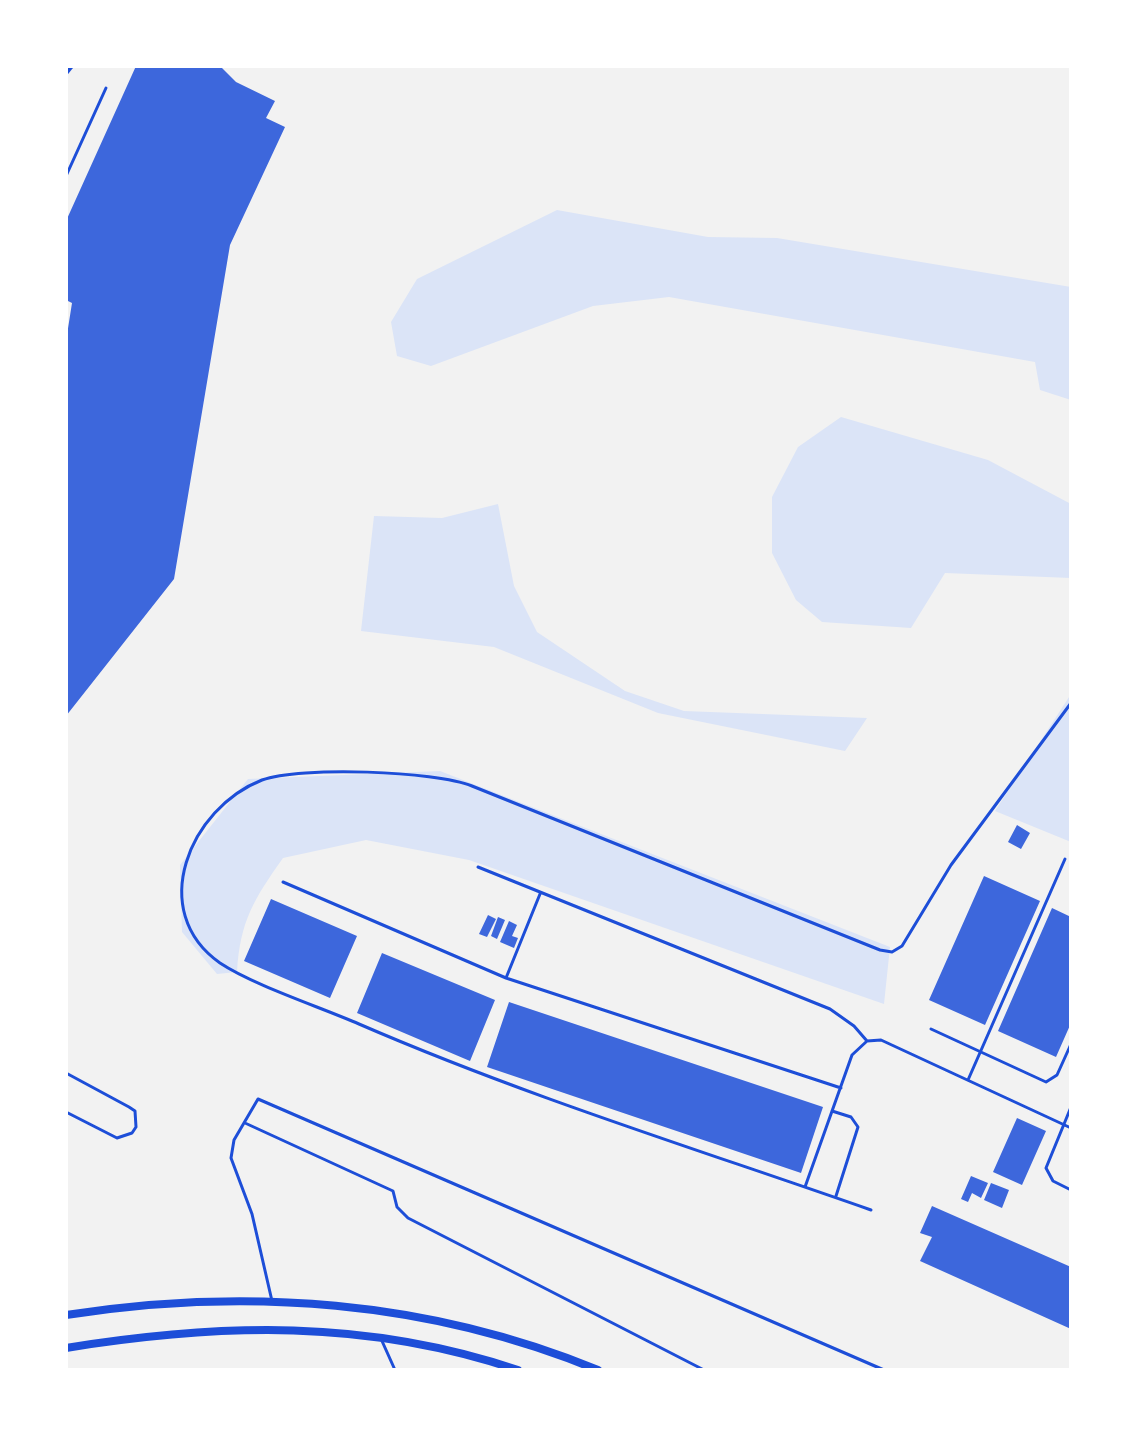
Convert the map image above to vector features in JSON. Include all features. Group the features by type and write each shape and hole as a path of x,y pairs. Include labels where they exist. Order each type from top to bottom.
{"main road":[{"path":"66,1315 163,1303 272,1301 374,1308 508,1338 598,1370"},
{"path":"66,1348 225,1328 311,1329 427,1345 518,1370"}],"street":[{"path":"66,71 70,66"}],"lane":[{"path":"66,176 106,88"},
{"path":"871,1210 459,1067 220,962 199,942 185,916 181,878 194,839 205,823 246,788 281,775 451,779 695,873 880,950 892,952 902,946 951,865 1071,703"},
{"path":"968,1080 1065,859"},
{"path":"478,867 830,1009 847,1019 867,1041"},
{"path":"283,882 506,978 841,1088"},
{"path":"506,978 540,894"},
{"path":"931,1029 1046,1082 1057,1075 1071,1044"},
{"path":"805,1187 855,1049 867,1041 881,1040 1071,1128"},
{"path":"66,1073 135,1111 136,1127 132,1133 117,1138 66,1112"},
{"path":"272,1301 252,1214 231,1158 253,1101 268,1101 884,1370"},
{"path":"1071,1107 1046,1168 1053,1181 1071,1190"},
{"path":"832,1111 851,1117 858,1127 836,1198"},
{"path":"243,1122 393,1191 397,1207 408,1218 704,1370"},
{"path":"380,1338 396,1370"}],"shaded area":[{"path":"557,210 708,237 777,238 1071,287 1071,400 1040,390 1035,362 669,297 593,306 431,366 397,356 391,322 417,279"},
{"path":"841,417 988,460 1071,504 1071,578 945,573 911,628 822,622 796,600 772,553 772,497 798,447"},
{"path":"498,504 514,586 537,632 625,691 684,711 867,718 845,751 658,713 494,647 361,631 374,516 442,518"},
{"path":"1071,694 1071,842 995,811"},
{"path":"440,771 890,947 884,1004 469,860 366,840 283,858 250,911 241,938 237,972 217,974 182,932 180,865 248,779"}],"building":[{"path":"136,66 220,66 236,82 275,101 266,118 285,127 230,245 174,579 66,716 66,341 72,303 66,300 66,221"},
{"path":"1017,825 1030,833 1021,849 1008,842"},
{"path":"984,876 1040,901 985,1025 929,1000"},
{"path":"271,899 357,936 330,998 244,961"},
{"path":"1052,908 1071,917 1071,1023 1056,1057 998,1031"},
{"path":"488,915 496,919 487,937 479,934"},
{"path":"498,917 505,920 497,939 491,936"},
{"path":"509,921 517,925 512,936 518,938 514,948 500,942"},
{"path":"382,953 495,1000 470,1061 357,1013"},
{"path":"509,1002 823,1107 801,1173 487,1067"},
{"path":"1017,1118 1046,1131 1022,1185 993,1172"},
{"path":"971,1176 988,1183 981,1198 972,1193 968,1202 961,1199"},
{"path":"991,1183 1009,1190 1002,1208 984,1200"},
{"path":"932,1206 1071,1267 1071,1329 920,1261 932,1237 920,1233"}]}
